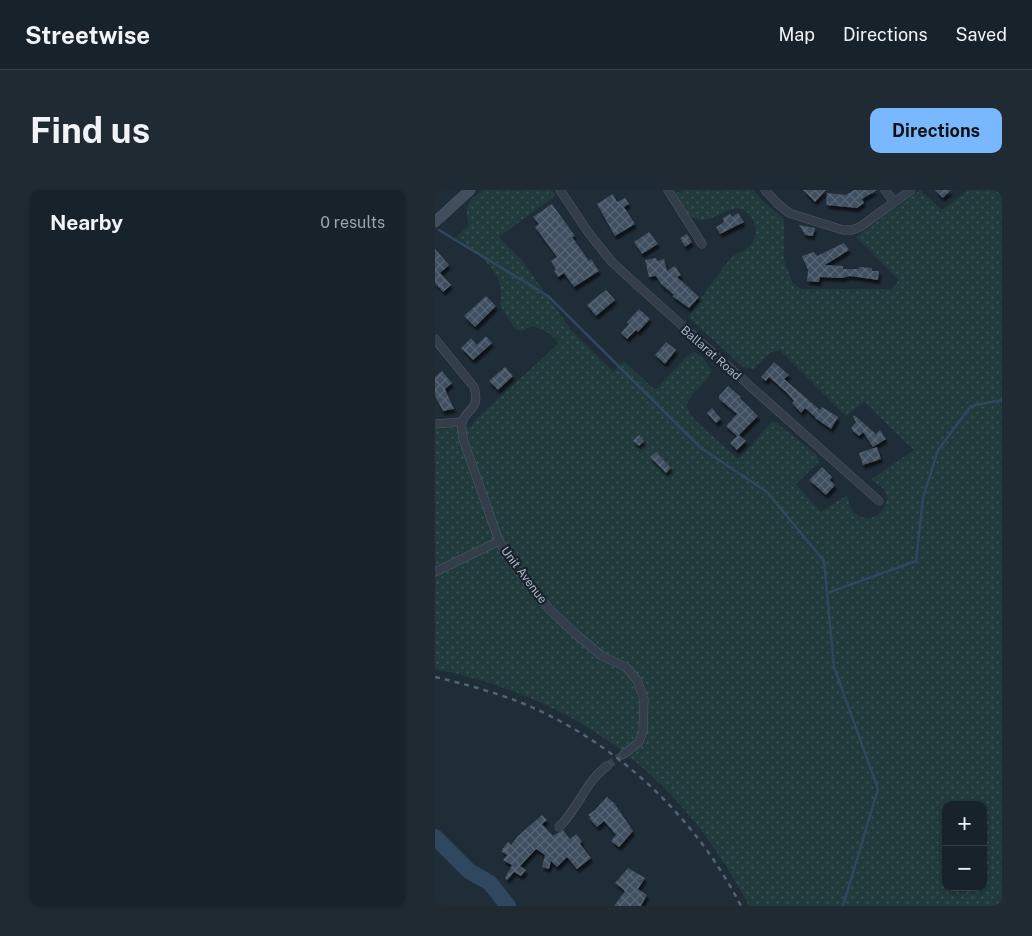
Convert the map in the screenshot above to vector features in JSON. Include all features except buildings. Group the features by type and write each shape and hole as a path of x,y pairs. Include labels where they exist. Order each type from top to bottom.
{"street":[{"path":"435,222 470,190"},
{"name":"Ballarat Road","path":"560,190 588,232 611,261 879,501"},
{"path":"668,190 701,244"},
{"path":"765,190 789,213 843,230 852,230 860,227 911,190"},
{"path":"885,190 894,202"},
{"path":"435,339 474,388 477,396 474,406 462,422 435,424"},
{"name":"Unit Avenue","path":"462,422 463,439 468,457 499,541 519,572 549,608 590,647 607,659 626,667 637,680 643,699 643,731 639,742 624,754"},
{"path":"435,572 499,541"},
{"path":"559,827 575,810 596,776 607,766"}],"green space":[{"path":"482,190 552,190 556,195 499,237 521,259 572,331 613,372 624,361 654,389 688,355 694,352 697,353 711,371 709,377 695,391 686,405 690,414 698,423 737,458 743,455 771,422 777,423 817,455 819,462 796,484 821,512 847,495 855,513 863,518 871,518 878,515 883,509 886,502 886,494 881,486 870,480 914,450 864,402 846,416 780,350 770,353 753,369 743,367 688,317 731,258 750,246 755,237 755,226 753,220 746,212 739,209 732,209 710,219 694,218 685,211 675,194 682,190 754,190 784,220 784,260 792,282 801,289 892,289 899,280 856,237 920,190 942,210 969,190 1002,190 1002,906 749,906 722,860 691,818 658,782 621,750 580,722 535,700 487,682 435,669 435,429 471,427 476,419 559,343 549,333 533,326 521,331 515,329 500,305 501,293 495,273 481,257 456,237 469,225 467,209 470,202"}],"waterway":[{"path":"439,230 548,296 701,448 767,492 824,561 834,667 878,789 843,906"},
{"path":"827,593 916,561 923,498 938,450 971,406 1002,400"},
{"path":"435,837 469,871 490,883 508,906"}],"tunnel":[{"path":"607,766 624,754"}],"railway":[{"path":"435,677 479,688 522,703 557,719 620,761 649,785 701,842 741,906"}]}
